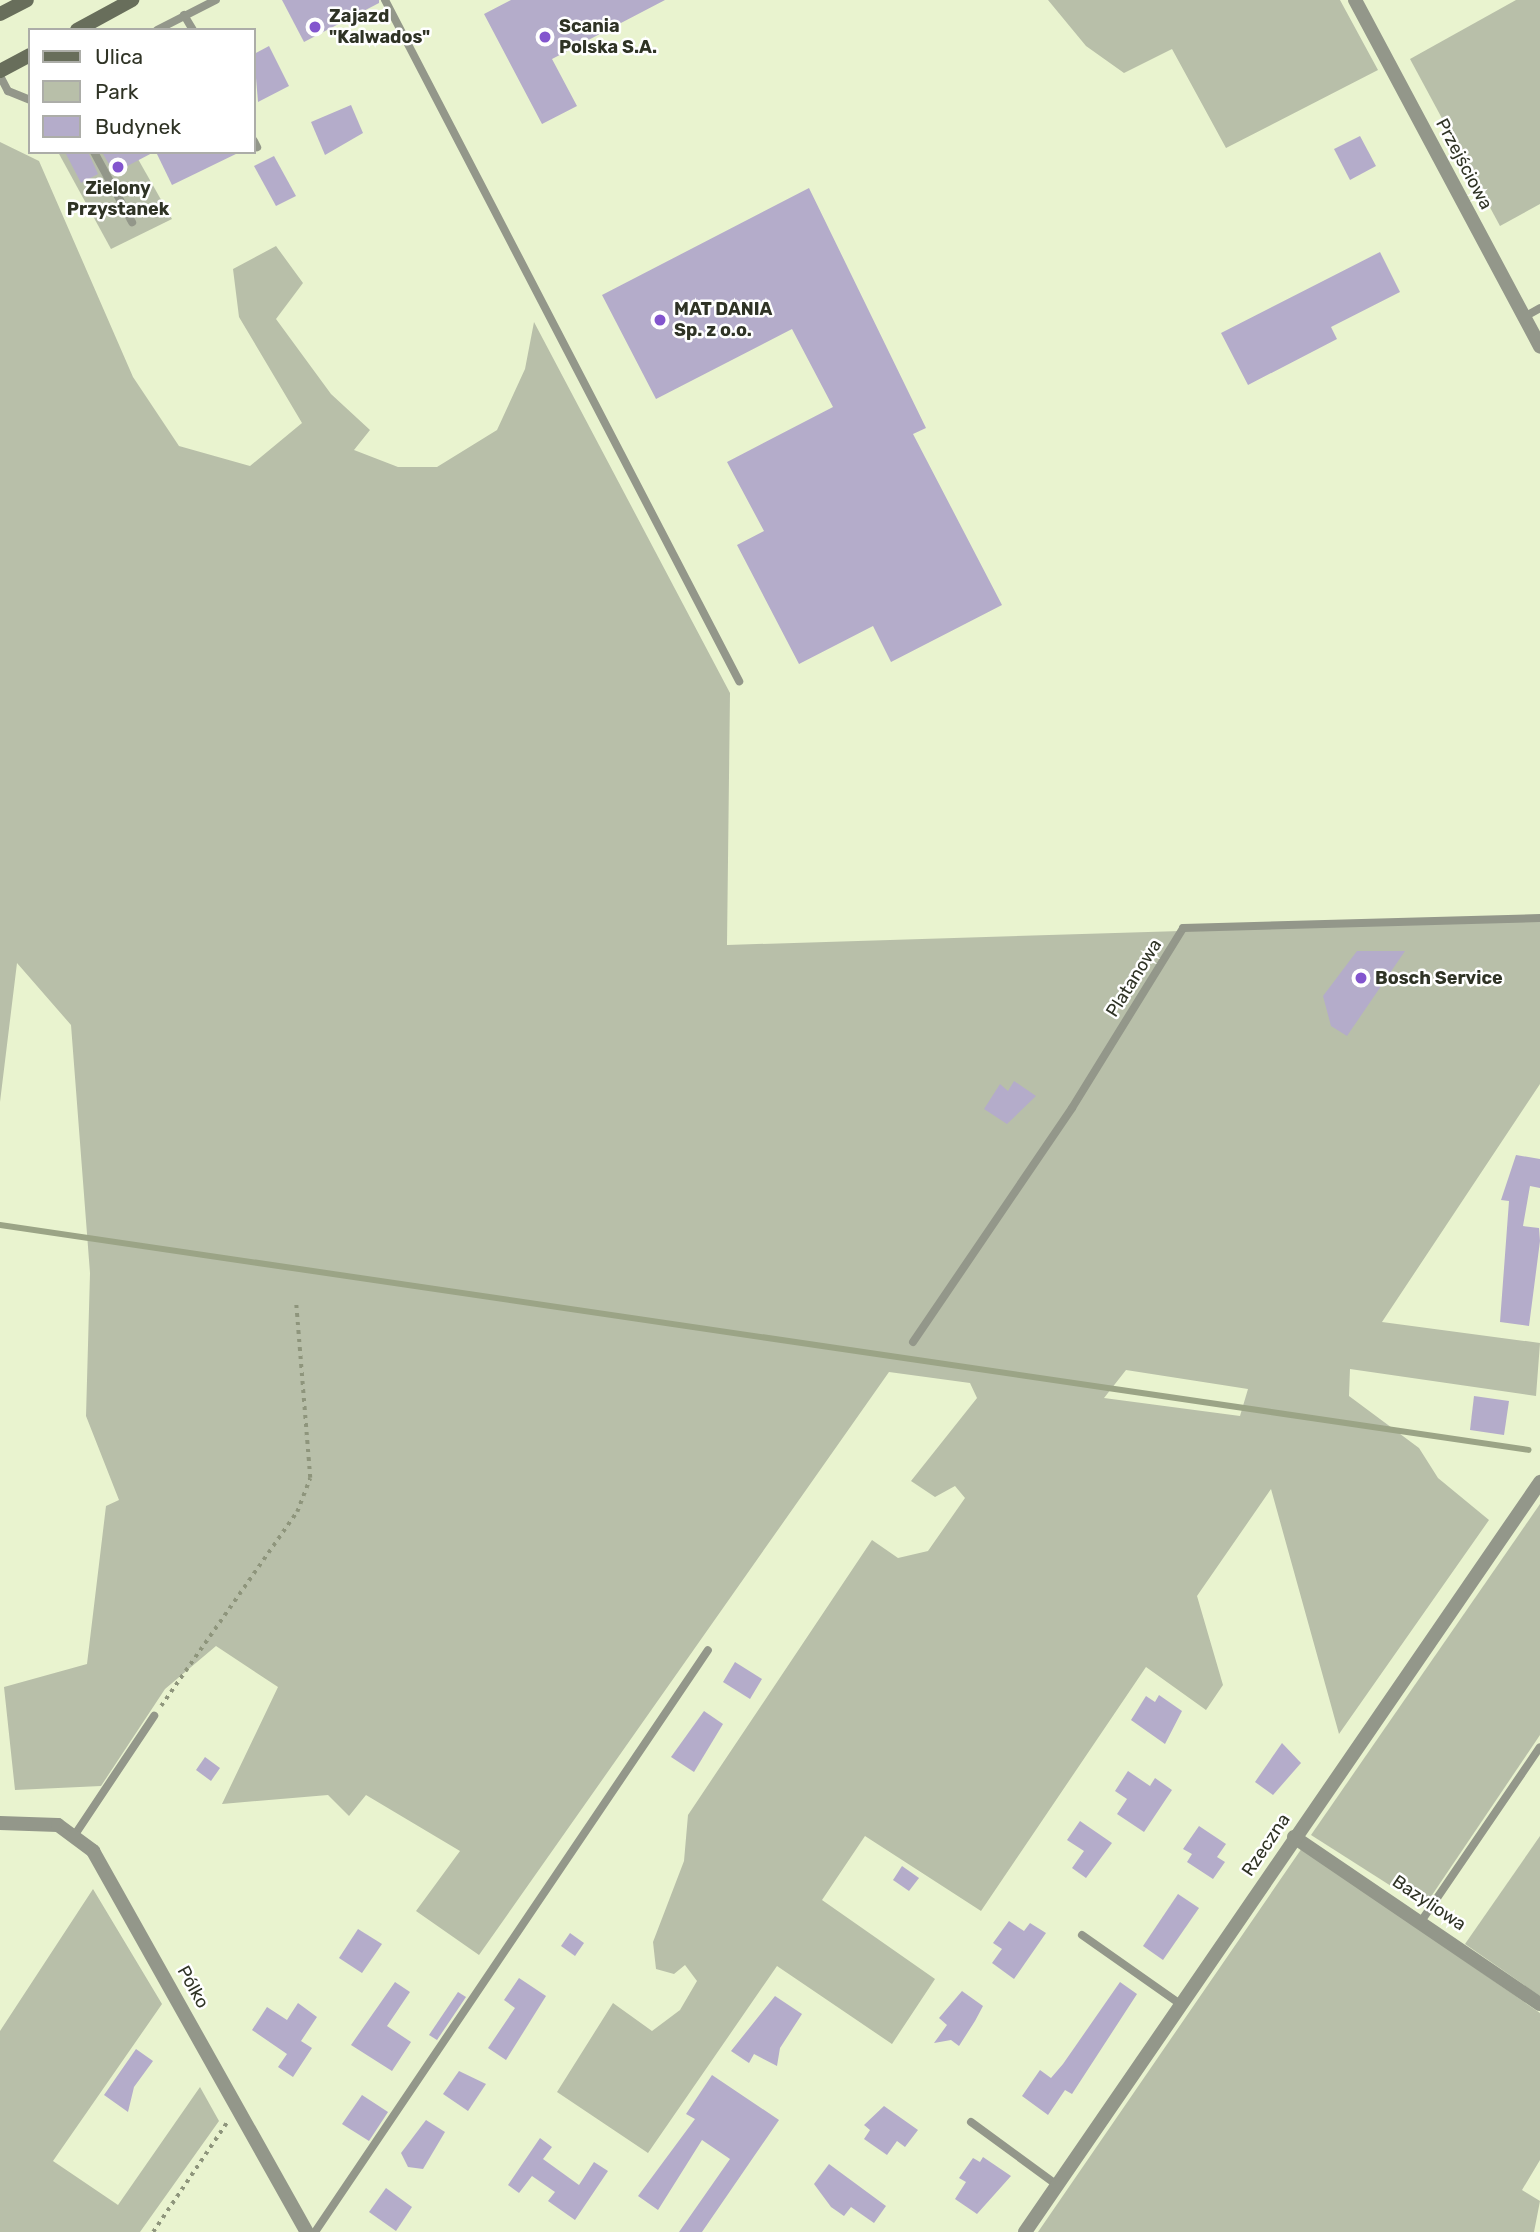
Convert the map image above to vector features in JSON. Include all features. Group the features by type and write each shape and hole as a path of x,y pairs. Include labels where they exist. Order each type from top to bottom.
{"main road":[{"path":"0,14 27,0"},
{"path":"81,28 132,0"},
{"path":"0,74 28,56"}],"street":[{"name":"Przejściowa","path":"1355,0 1540,347"},
{"name":"Rzeczna","path":"1025,2232 1540,1482"},
{"path":"0,1823 43,1822 76,1833"},
{"name":"Pólko","path":"76,1833 113,1881 307,2232"},
{"name":"Bazyliowa","path":"1294,1837 1422,1920 1540,2004"}],"lane":[{"path":"161,28 216,0"},
{"path":"384,0 739,681"},
{"path":"184,15 192,28"},
{"path":"0,74 8,91 28,99"},
{"path":"95,154 132,222"},
{"path":"1524,317 1540,308"},
{"name":"Platanowa","path":"913,1342 1072,1108 1183,928 1540,918"},
{"path":"315,2232 708,1650"},
{"path":"76,1833 153,1716"},
{"path":"1422,1920 1540,1747"},
{"path":"1082,1936 1180,2004"},
{"path":"971,2122 1057,2185"}],"path":[{"path":"153,1716 297,1512 310,1478 296,1304"},
{"path":"153,2232 236,2107"}],"green space":[{"path":"1048,0 1340,0 1378,70 1226,148 1172,49 1124,73 1086,46"},
{"path":"1516,0 1540,0 1540,204 1500,226 1410,59"},
{"path":"0,142 39,161 133,377 179,446 250,466 302,423 239,317 233,269 276,246 303,283 276,319 331,394 370,430 354,450 398,467 437,467 497,430 525,369 534,322 730,693 727,945 1540,920 1540,1084 1382,1322 1540,1343 1536,1396 1350,1369 1349,1396 1419,1448 1438,1478 1489,1520 1339,1734 1271,1489 1197,1596 1223,1685 1206,1710 1146,1667 981,1911 865,1836 822,1900 935,1979 892,2044 777,1966 648,2153 557,2092 613,2003 652,2031 680,2010 697,1981 685,1965 674,1974 656,1969 653,1942 684,1861 688,1815 872,1540 898,1558 928,1551 965,1498 955,1486 935,1497 911,1481 977,1398 970,1383 889,1372 479,1955 416,1911 460,1851 366,1795 349,1816 328,1795 222,1804 278,1687 216,1646 165,1689 101,1786 15,1790 4,1687 87,1664 106,1506 119,1500 86,1416 90,1273 71,1025 17,963 0,1102","holes":["1126,1370 1248,1389 1240,1416 1104,1398"]},
{"path":"59,154 135,154 172,219 111,249"},
{"path":"1540,1504 1540,1735 1424,1907 1311,1835"},
{"path":"1540,1836 1540,1996 1465,1944"},
{"path":"1302,1848 1540,2013 1540,2160 1522,2190 1540,2201 1534,2232 1038,2232"},
{"path":"93,1889 162,2004 53,2161 118,2205 200,2087 219,2121 140,2232 0,2232 0,2031"}],"building":[{"name":"Zajazd \"Kalwados\"","path":"282,0 379,0 379,3 304,42"},
{"name":"Scania Polska S.A.","path":"511,0 665,0 552,59 577,106 542,124 484,14"},
{"path":"269,46 289,86 258,102 256,78 256,53"},
{"path":"351,105 363,133 325,155 311,122"},
{"path":"1360,136 1376,166 1350,180 1334,149"},
{"path":"66,154 89,154 98,174 81,183"},
{"name":"Zielony Przystanek","path":"103,154 150,154 114,173"},
{"path":"157,154 236,154 172,185"},
{"path":"274,156 296,196 276,206 254,166"},
{"path":"809,188 926,428 913,434 1002,605 891,662 873,626 799,664 737,545 764,531 727,462 833,407 792,329 656,399 602,295"},
{"path":"1380,252 1400,292 1331,327 1337,339 1248,385 1221,333"},
{"name":"Bosch Service","path":"1357,951 1405,951 1347,1036 1331,1026 1323,996"},
{"path":"1014,1081 1036,1096 1007,1124 984,1109 1000,1084 1008,1091"},
{"path":"1516,1155 1540,1159 1540,1188 1530,1186 1523,1226 1539,1228 1540,1241 1529,1326 1500,1322 1509,1201 1501,1200"},
{"path":"1474,1396 1509,1401 1504,1435 1470,1430"},
{"path":"735,1662 762,1679 750,1699 723,1682"},
{"path":"1159,1695 1182,1711 1165,1744 1131,1720 1146,1696 1155,1702"},
{"path":"704,1711 723,1724 694,1772 671,1757"},
{"path":"1282,1743 1301,1763 1273,1795 1255,1782"},
{"path":"205,1757 220,1768 211,1781 196,1770"},
{"path":"1128,1771 1150,1786 1155,1778 1172,1790 1144,1832 1117,1814 1127,1799 1115,1791"},
{"path":"1080,1821 1112,1843 1086,1878 1072,1868 1084,1851 1067,1840"},
{"path":"1199,1826 1226,1844 1217,1857 1225,1862 1213,1879 1187,1862 1192,1854 1183,1849"},
{"path":"902,1866 919,1878 909,1891 893,1880"},
{"path":"1178,1894 1199,1908 1163,1960 1143,1946"},
{"path":"1009,1921 1024,1931 1030,1923 1046,1933 1014,1979 992,1963 1002,1949 993,1943"},
{"path":"358,1929 382,1944 362,1973 339,1958"},
{"path":"570,1933 584,1943 575,1956 561,1946"},
{"path":"519,1978 546,1996 506,2060 488,2048 515,2008 504,2000"},
{"path":"395,1982 410,1992 387,2026 411,2042 392,2071 351,2045"},
{"path":"1120,1982 1137,1994 1072,2094 1065,2090 1048,2115 1022,2096 1040,2070 1051,2078"},
{"path":"962,1991 983,2006 975,2021 959,2046 951,2040 934,2043 947,2025 939,2018"},
{"path":"458,1992 466,1997 437,2040 429,2035"},
{"path":"775,1996 802,2014 780,2048 777,2066 754,2054 749,2063 731,2051"},
{"path":"298,2003 317,2017 301,2041 312,2048 293,2077 278,2067 287,2054 252,2030 267,2007 287,2020"},
{"path":"136,2049 153,2061 134,2087 128,2112 104,2095"},
{"path":"459,2071 486,2084 468,2111 443,2094"},
{"path":"712,2075 779,2120 702,2232 679,2232 730,2159 702,2140 658,2210 638,2196 695,2119 686,2114"},
{"path":"362,2095 388,2112 369,2141 342,2124"},
{"path":"884,2106 918,2130 905,2147 897,2141 887,2155 864,2139 870,2130 864,2125"},
{"path":"426,2120 445,2132 423,2169 408,2167 401,2153"},
{"path":"540,2138 552,2147 543,2159 579,2185 594,2162 608,2171 575,2220 548,2201 555,2192 532,2176 519,2193 508,2185"},
{"path":"983,2157 1011,2176 977,2214 955,2199 966,2182 959,2178 973,2158 980,2162"},
{"path":"829,2164 886,2206 874,2223 851,2207 844,2216 831,2207 814,2184"},
{"path":"386,2188 412,2207 396,2231 369,2212"}],"waterway":[{"path":"0,1225 1529,1450"}],"place":[{"name":"Zajazd \"Kalwados\"","path":"315,27"},
{"name":"Scania Polska S.A.","path":"545,37"},
{"name":"Zielony Przystanek","path":"118,167"},
{"name":"MAT DANIA Sp. z o.o.","path":"660,320"},
{"name":"Bosch Service","path":"1361,978"}]}
